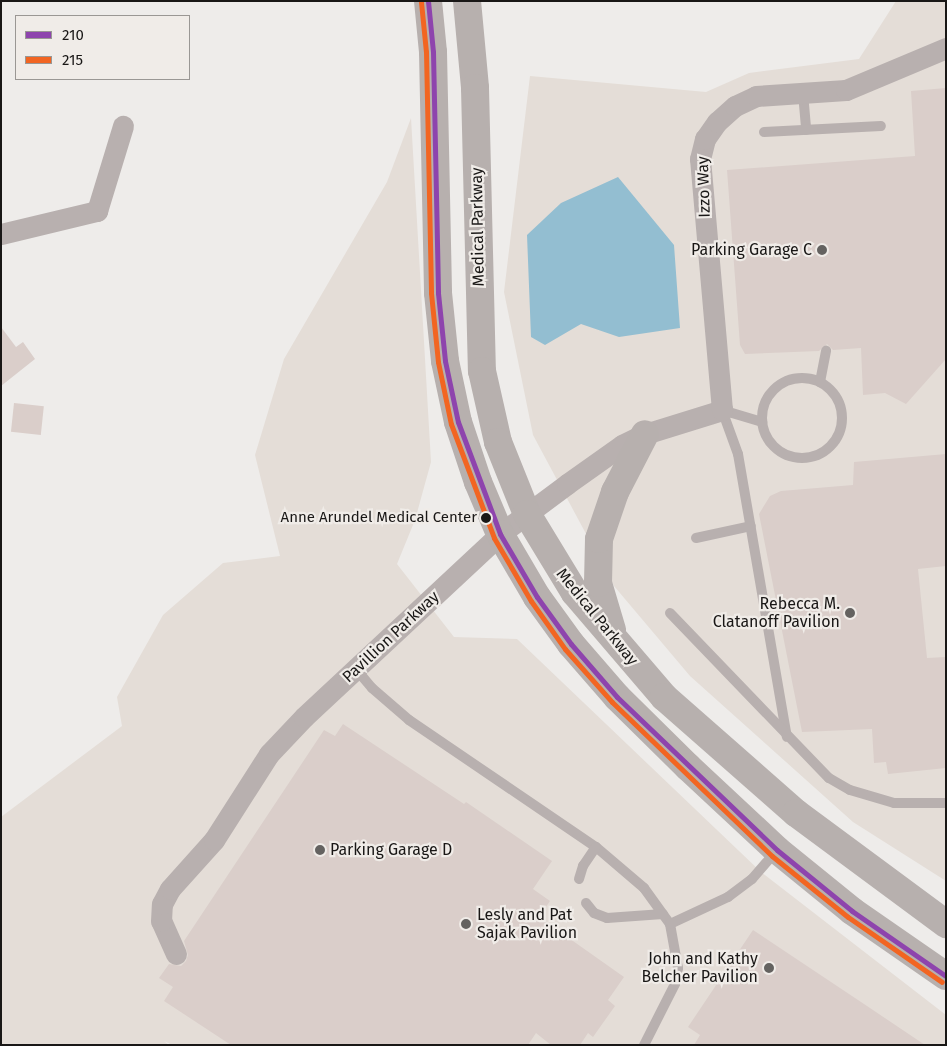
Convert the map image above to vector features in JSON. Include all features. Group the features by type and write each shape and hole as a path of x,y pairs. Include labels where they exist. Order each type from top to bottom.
{"main road":[{"name":"Medical Parkway","path":"428,1 433,52 438,293 445,361 458,422 478,482 500,534 560,628 610,689 777,850 852,911 946,976"},
{"name":"Medical Parkway","path":"467,1 475,88 482,371 498,442 527,514 575,593 618,646 664,697 744,769 860,862 946,924"},
{"path":"618,646 598,583 600,539 616,492 645,434"}],"street":[{"name":"Izzo Way","path":"722,410 700,159 706,139 717,122 735,106 756,96 846,90 946,48"},
{"path":"1,234 97,211 123,126"},
{"name":"Pavillion Parkway","path":"176,954 161,921 162,904 170,889 209,846 269,754 356,669 500,534 622,445 645,434 722,410"}],"lane":[{"path":"803,93 806,130"},
{"path":"764,132 881,126"},
{"path":"820,382 826,351"},
{"path":"806,378 820,382 834,393 842,415 838,438 822,454 797,459 781,453 771,444 762,422 767,399 784,382 806,378"},
{"path":"722,410 762,422"},
{"path":"722,410 738,454 787,738"},
{"path":"696,538 751,526"},
{"path":"670,613 787,738 829,778 850,790 894,803 946,803"},
{"path":"356,669 372,688 408,720 596,847 644,888 670,924 678,968 675,984 644,1045"},
{"path":"579,879 583,866 596,847"},
{"path":"670,924 728,897 752,879 777,850"},
{"path":"586,903 594,913 607,918 663,914"}],"shaded area":[{"path":"896,1 946,1 946,881 853,822 690,676 614,586 533,435 504,292 530,76 706,92 749,73 859,59"},
{"path":"411,118 431,462 415,520 397,564 454,637 517,639 761,872 946,1015 946,1045 172,1045 164,1041 169,1045 1,1045 1,817 122,726 117,697 163,615 223,563 280,556 255,455 284,359 387,182"}],"water":[{"path":"618,177 674,245 680,328 619,337 581,324 545,345 531,337 527,235 561,203"}],"building":[{"name":"Parking Garage C","path":"946,88 946,359 906,404 885,393 863,395 861,348 833,350 827,344 819,351 745,354 740,345 727,170 915,156 911,91"},
{"path":"1,327 16,347 23,342 35,359 1,386"},
{"path":"14,403 44,406 41,435 11,432"},
{"name":"Rebecca M. Clatanoff Pavilion","path":"946,454 946,566 918,569 927,658 946,657 946,768 888,774 886,762 874,763 872,729 802,732 759,514 770,496 781,491 853,485 854,462"},
{"name":"Parking Garage D","path":"343,724 464,804 466,802 552,861 533,889 550,901 539,917 624,977 608,1000 615,1006 593,1037 588,1033 580,1045 551,1045 536,1033 528,1045 231,1045 164,1001 173,987 159,978 169,964 181,966 186,961 188,955 184,941 324,730 335,736"},
{"name":"John and Kathy Belcher Pavilion","path":"753,930 925,1045 694,1045 700,1035 688,1027"}],"transit line":[{"name":"210","path":"428,1 433,52 438,293 445,361 458,422 500,534 537,597 571,644 617,697 777,850 852,911 946,976"},
{"name":"215","path":"421,2 426,52 431,293 438,362 451,424 494,538 531,601 565,649 612,702 772,856 848,917 942,982"}],"place":[{"name":"Parking Garage C","path":"822,250"},
{"name":"Anne Arundel Medical Center","path":"486,518"},
{"name":"Rebecca M. Clatanoff Pavilion","path":"850,613"},
{"name":"Parking Garage D","path":"320,850"},
{"name":"Lesly and Pat Sajak Pavilion","path":"466,924"},
{"name":"John and Kathy Belcher Pavilion","path":"769,968"}]}
